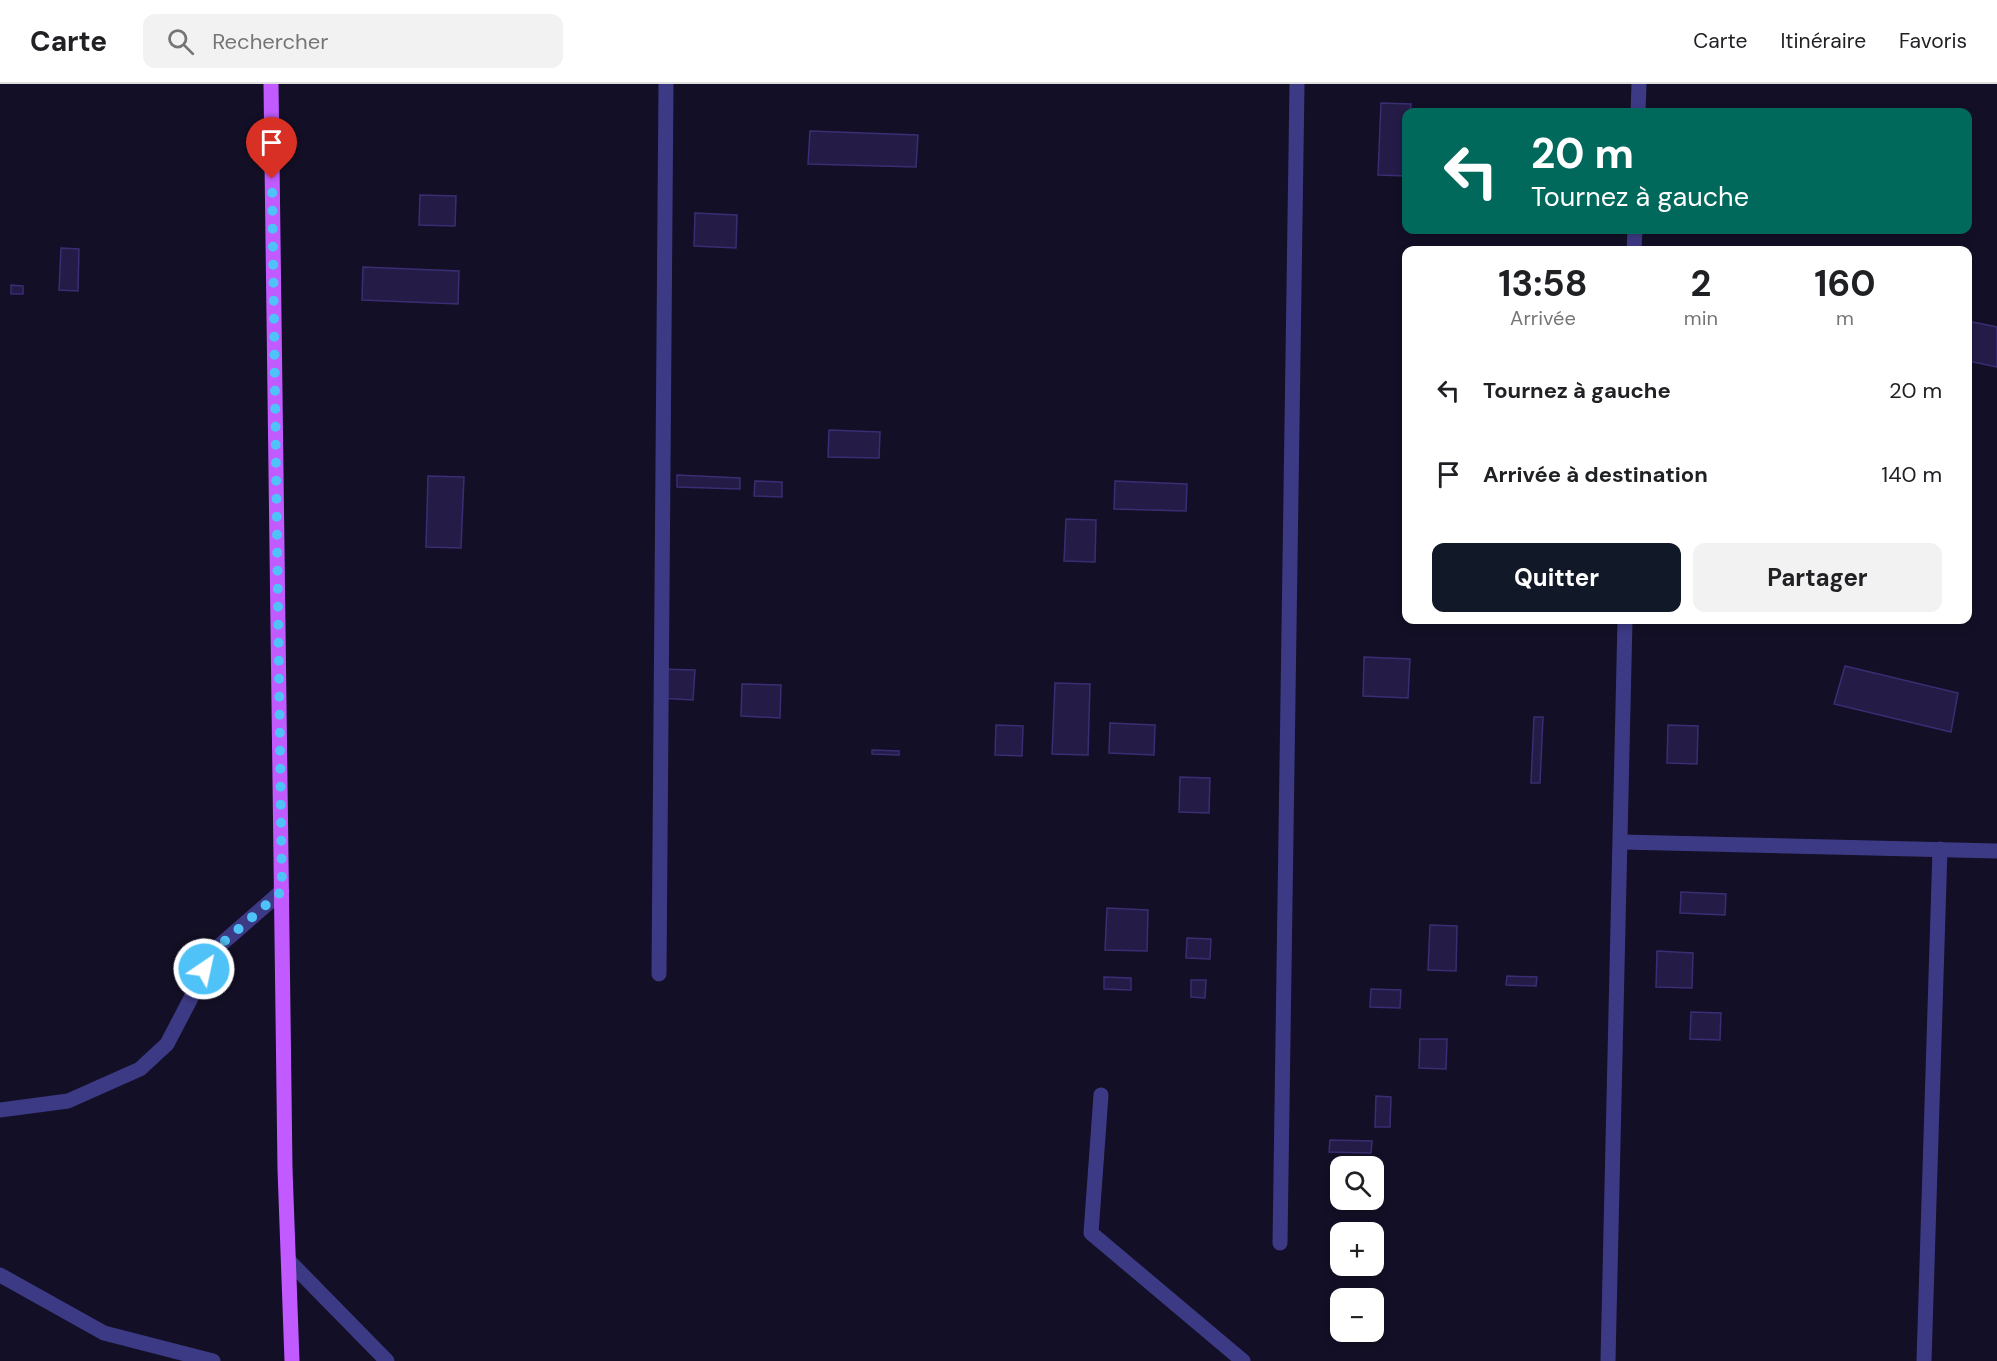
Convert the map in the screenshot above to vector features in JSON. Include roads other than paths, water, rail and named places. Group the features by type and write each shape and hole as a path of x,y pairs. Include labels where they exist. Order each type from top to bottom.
{"main road":[{"path":"271,84 285,1169 292,1361"}],"street":[{"path":"659,974 666,84"},
{"path":"1280,1243 1297,84"},
{"path":"1638,108 1639,84"},
{"path":"1608,1361 1622,842 1625,624"},
{"path":"1622,842 1997,851"},
{"path":"1924,1361 1940,849"},
{"path":"0,1110 68,1101 140,1069 167,1044 211,953 282,891"},
{"path":"1101,1095 1091,1233 1243,1361"},
{"path":"290,1262 387,1361"},
{"path":"0,1275 104,1333 213,1361"}]}
